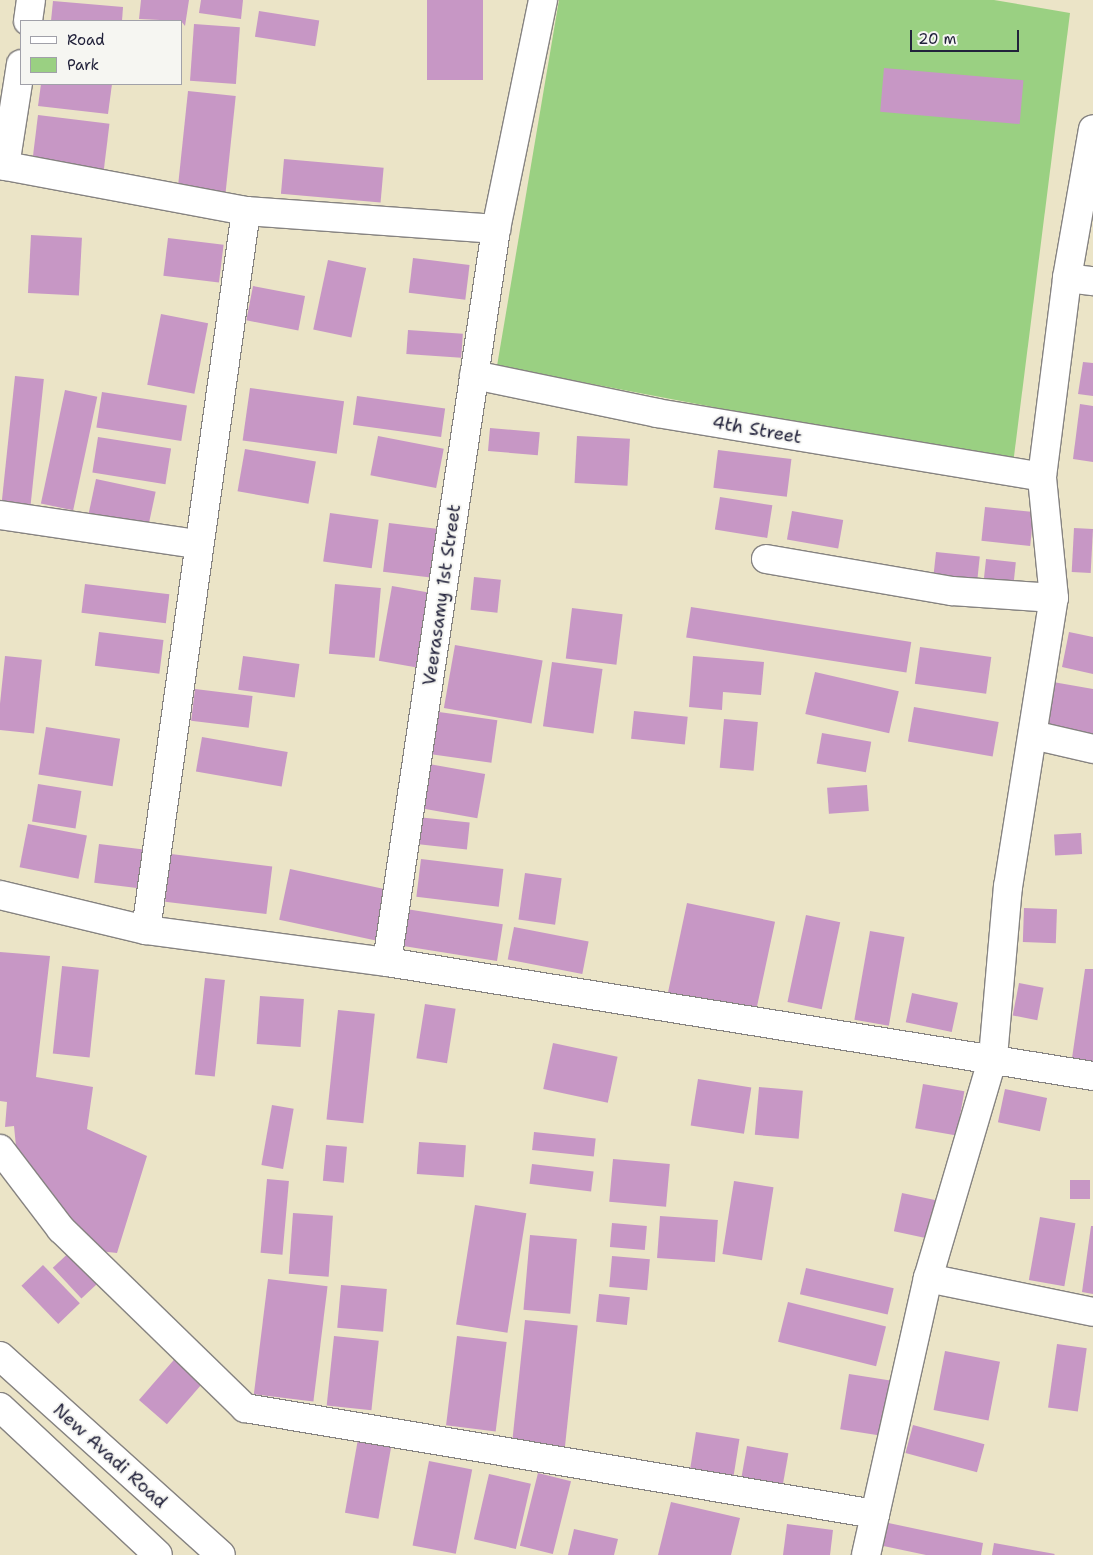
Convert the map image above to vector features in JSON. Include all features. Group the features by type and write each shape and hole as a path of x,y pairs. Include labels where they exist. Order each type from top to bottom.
{"street":[{"path":"28,20 31,0"},
{"name":"Veerasamy 1st Street","path":"387,962 496,229 543,0"},
{"path":"20,70 3,165 246,211 496,229"},
{"path":"866,1555 928,1278 993,1057 1008,887 1054,598 1042,477 1080,280 1093,129"},
{"path":"146,930 197,544 246,211"},
{"name":"4th Street","path":"474,374 657,413 1042,477"},
{"path":"0,515 197,544"},
{"path":"766,559 952,591 1054,598"},
{"path":"1033,735 1093,749"},
{"path":"0,894 146,930 387,962 993,1057 1093,1076"},
{"path":"0,1149 60,1229 245,1408 875,1514"},
{"path":"928,1278 1093,1312"},
{"name":"New Avadi Road","path":"0,1356 221,1555"},
{"path":"0,1407 158,1555"}],"green space":[{"path":"559,0 994,0 1070,13 1013,464 497,366"}],"building":[{"path":"141,0 189,0 185,26 182,20 139,19"},
{"path":"201,0 243,0 241,19 199,13"},
{"path":"427,0 483,0 483,80 427,80"},
{"path":"53,1 123,7 122,20 51,20"},
{"path":"259,11 319,21 315,46 255,37"},
{"path":"194,24 240,27 236,84 190,81"},
{"path":"884,68 1023,80 1020,124 880,112"},
{"path":"41,85 112,85 108,114 38,106"},
{"path":"188,91 236,96 225,199 177,194"},
{"path":"38,115 109,124 103,173 32,165"},
{"path":"284,159 384,168 381,203 281,194"},
{"path":"31,235 82,238 79,296 28,293"},
{"path":"168,238 224,245 219,283 163,276"},
{"path":"413,258 470,265 465,300 409,293"},
{"path":"328,260 366,268 351,338 313,329"},
{"path":"253,286 305,296 298,330 246,320"},
{"path":"161,314 208,323 194,394 147,385"},
{"path":"408,330 463,334 461,358 406,354"},
{"path":"1083,362 1093,363 1093,396 1078,394"},
{"path":"15,376 44,379 30,509 1,506"},
{"path":"250,388 344,401 337,454 243,440"},
{"path":"65,390 97,397 73,510 41,503"},
{"path":"102,392 187,405 181,441 96,428"},
{"path":"357,396 445,408 441,437 353,425"},
{"path":"1080,404 1093,406 1093,462 1073,459"},
{"path":"490,428 540,432 538,455 488,451"},
{"path":"378,436 444,449 436,488 370,475"},
{"path":"577,436 630,439 627,486 575,483"},
{"path":"98,437 171,449 165,484 92,473"},
{"path":"245,449 316,462 308,504 238,491"},
{"path":"718,450 791,459 787,497 713,488"},
{"path":"96,479 156,492 148,529 88,516"},
{"path":"720,497 772,505 767,538 715,530"},
{"path":"985,507 1034,512 1030,546 981,541"},
{"path":"792,511 843,520 838,549 787,540"},
{"path":"330,513 379,520 372,568 323,562"},
{"path":"389,523 437,529 431,577 383,572"},
{"path":"1074,528 1093,529 1091,573 1072,572"},
{"path":"936,552 980,557 977,585 933,581"},
{"path":"986,559 1016,562 1013,593 983,590"},
{"path":"474,577 501,580 497,613 471,610"},
{"path":"85,584 169,594 166,623 81,613"},
{"path":"335,584 381,588 375,658 329,654"},
{"path":"392,586 431,593 418,668 379,661"},
{"path":"691,607 911,642 906,673 686,638"},
{"path":"572,608 623,614 616,665 566,659"},
{"path":"99,632 164,640 159,674 95,666"},
{"path":"1069,632 1093,637 1093,674 1062,667"},
{"path":"455,645 543,660 532,723 444,708"},
{"path":"920,647 991,657 986,694 915,684"},
{"path":"5,656 42,660 34,733 0,730 0,704"},
{"path":"243,656 299,664 295,698 238,690"},
{"path":"693,656 764,662 761,695 723,692 722,710 689,707"},
{"path":"552,662 603,669 593,733 543,726"},
{"path":"815,672 899,691 889,733 805,714"},
{"path":"1053,682 1093,689 1093,739 1044,731"},
{"path":"195,689 253,696 249,728 191,721"},
{"path":"914,707 999,722 993,756 908,741"},
{"path":"432,711 497,720 491,763 426,754"},
{"path":"634,711 688,717 685,744 631,739"},
{"path":"724,719 758,722 754,771 720,768"},
{"path":"46,727 120,739 113,786 38,774"},
{"path":"822,733 871,742 866,772 817,764"},
{"path":"202,737 288,752 282,787 196,771"},
{"path":"429,764 485,774 477,818 421,808"},
{"path":"38,784 81,791 76,828 32,822"},
{"path":"867,785 869,811 829,814 827,788"},
{"path":"417,817 470,823 467,849 414,844"},
{"path":"28,824 87,835 79,879 20,867"},
{"path":"1081,833 1082,854 1055,855 1054,834"},
{"path":"99,844 146,850 141,888 94,883"},
{"path":"171,854 272,866 266,914 165,902"},
{"path":"421,859 503,869 499,907 416,897"},
{"path":"290,869 388,890 377,941 279,920"},
{"path":"525,873 562,878 555,925 518,920"},
{"path":"687,903 775,922 755,1016 667,997"},
{"path":"1024,908 1057,909 1056,943 1023,942"},
{"path":"406,909 503,924 497,961 400,946"},
{"path":"806,915 840,922 822,1009 787,1002"},
{"path":"514,927 589,942 582,974 508,959"},
{"path":"870,931 904,937 889,1026 854,1020"},
{"path":"0,952 50,956 36,1077 93,1087 87,1129 147,1156 117,1253 99,1251 33,1187 34,1168 18,1167 14,1126 5,1127 7,1102 0,1101"},
{"path":"62,966 99,970 90,1057 53,1054"},
{"path":"1085,969 1093,969 1093,1068 1071,1065"},
{"path":"205,978 225,980 215,1077 195,1074"},
{"path":"1019,983 1044,988 1037,1020 1013,1015"},
{"path":"912,993 958,1003 952,1032 906,1022"},
{"path":"260,996 304,999 301,1047 257,1044"},
{"path":"425,1004 456,1009 447,1063 416,1058"},
{"path":"338,1010 375,1014 363,1123 327,1119"},
{"path":"553,1043 618,1057 608,1103 543,1089"},
{"path":"698,1079 751,1087 744,1134 691,1125"},
{"path":"923,1084 964,1091 957,1136 915,1128"},
{"path":"759,1087 803,1091 799,1139 755,1135"},
{"path":"1005,1089 1047,1098 1040,1131 998,1122"},
{"path":"272,1105 294,1109 283,1169 261,1165"},
{"path":"534,1132 596,1138 594,1156 532,1150"},
{"path":"419,1142 466,1145 464,1177 417,1174"},
{"path":"326,1145 347,1147 344,1183 323,1181"},
{"path":"613,1159 670,1164 666,1207 609,1202"},
{"path":"532,1164 594,1172 591,1191 530,1184"},
{"path":"267,1179 289,1181 282,1255 261,1253"},
{"path":"1070,1180 1090,1180 1090,1199 1070,1199"},
{"path":"734,1181 774,1187 762,1260 722,1254"},
{"path":"902,1193 943,1202 935,1240 894,1231"},
{"path":"475,1205 526,1213 507,1333 456,1325"},
{"path":"293,1213 333,1216 329,1277 289,1274"},
{"path":"660,1216 718,1220 715,1262 657,1258"},
{"path":"1040,1217 1075,1223 1064,1286 1029,1280"},
{"path":"612,1223 647,1226 645,1250 610,1247"},
{"path":"1091,1226 1093,1226 1093,1294 1082,1292"},
{"path":"530,1235 577,1239 570,1314 523,1310"},
{"path":"74,1248 103,1279 81,1298 53,1268"},
{"path":"612,1256 650,1259 647,1290 609,1287"},
{"path":"43,1265 80,1303 58,1324 21,1286"},
{"path":"806,1268 894,1288 888,1315 800,1294"},
{"path":"268,1279 328,1286 313,1401 254,1394"},
{"path":"341,1285 387,1289 383,1332 337,1328"},
{"path":"599,1294 630,1297 627,1325 596,1322"},
{"path":"788,1302 886,1326 876,1366 778,1342"},
{"path":"525,1320 578,1326 565,1448 512,1442"},
{"path":"334,1336 379,1341 371,1410 327,1406"},
{"path":"457,1336 507,1342 496,1431 446,1425"},
{"path":"1057,1344 1087,1348 1078,1412 1048,1407"},
{"path":"945,1351 1000,1362 989,1421 934,1410"},
{"path":"179,1354 207,1378 167,1424 139,1400"},
{"path":"849,1374 893,1381 885,1436 840,1429"},
{"path":"913,1425 984,1444 977,1472 905,1453"},
{"path":"696,1432 739,1439 732,1486 688,1479"},
{"path":"358,1439 391,1445 378,1519 345,1513"},
{"path":"747,1446 788,1453 781,1495 740,1487"},
{"path":"429,1461 472,1469 456,1554 413,1545"},
{"path":"538,1473 571,1481 553,1554 520,1546"},
{"path":"489,1474 531,1484 516,1549 474,1539"},
{"path":"671,1502 740,1518 731,1555 658,1555"},
{"path":"879,1521 983,1543 981,1555 926,1555 874,1544"},
{"path":"787,1524 833,1530 830,1555 783,1555"},
{"path":"574,1529 618,1539 614,1555 568,1555"},
{"path":"994,1543 1055,1554 992,1555"}]}
